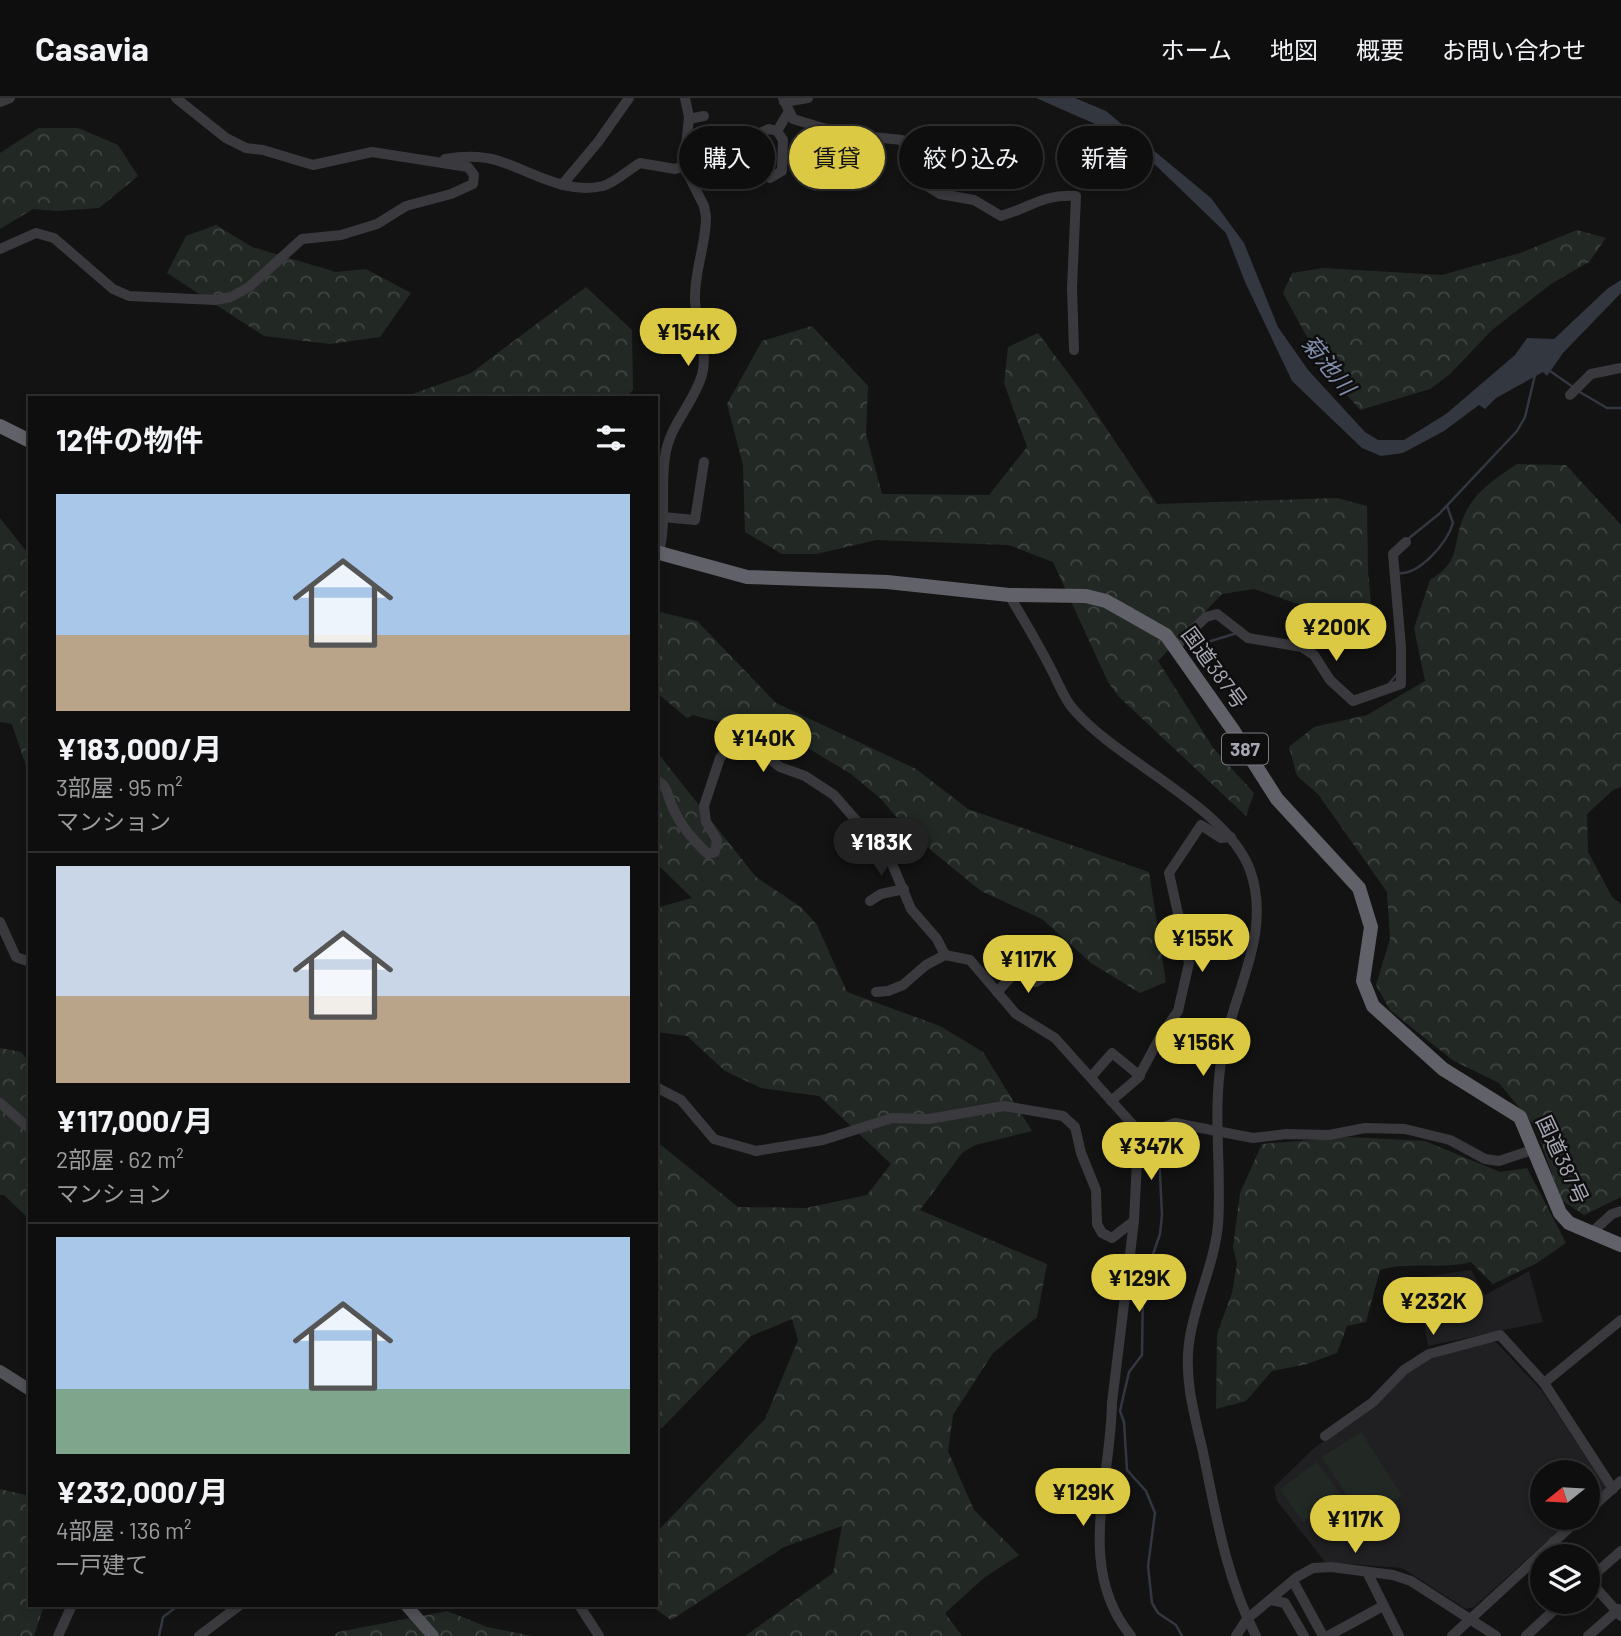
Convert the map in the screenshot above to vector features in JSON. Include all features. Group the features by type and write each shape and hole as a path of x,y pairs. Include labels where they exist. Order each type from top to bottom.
{"highway":[{"path":"0,426 28,440"},
{"name":"国道387号","path":"658,552 747,577 887,582 1009,595 1072,594 1106,601 1167,635 1277,799 1359,888 1371,927 1363,981 1373,1006 1408,1041 1443,1069 1520,1117 1560,1213 1569,1223 1621,1245"}],"main road":[{"path":"0,1371 28,1389"},
{"path":"408,1607 433,1636"}],"street":[{"path":"0,102 9,98"},
{"path":"0,248 36,233 54,238 113,289 129,296 215,300 231,297 249,287 302,239 341,235 377,224 407,206 451,194 473,184 474,175 468,167 372,152 313,165 263,150 246,148 226,138 176,98"},
{"path":"562,185 598,142 629,98"},
{"path":"685,98 688,126"},
{"path":"785,104 808,98"},
{"path":"775,175 782,171 783,140 776,131 785,104"},
{"path":"785,104 793,119 843,134 902,140 914,170 928,186 940,194 974,200 1001,216 1029,208 1051,195 1076,196 1072,288 1074,350"},
{"path":"689,119 704,116"},
{"path":"406,158 435,160 467,156 497,160 562,185 587,189 606,185 640,163 679,168"},
{"path":"658,552 663,517 662,482 668,440 676,421 693,397 705,361 694,297 706,233 706,217 696,189"},
{"path":"1570,395 1591,374 1621,368"},
{"path":"663,517 695,520 704,462"},
{"path":"1175,647 1206,617 1217,614 1248,638 1303,648 1314,654 1330,680 1353,701 1401,684 1401,648 1393,554 1406,542"},
{"path":"1009,595 1073,710 1112,747 1187,800 1231,837 1250,869 1258,909 1253,951 1222,1053 1218,1132 1219,1202 1215,1246 1193,1325 1188,1362 1192,1402 1222,1544 1247,1619 1256,1636"},
{"path":"658,782 666,788 672,808 708,854 715,852 717,840 706,822 704,806 720,758 729,746 739,742 752,745 780,766 805,776 834,795 890,859 912,909 937,939 945,956"},
{"path":"1111,1101 1140,1076 1160,1037 1178,1011 1189,963 1169,873 1201,825 1221,838 1231,837"},
{"path":"870,901 881,894 904,889"},
{"path":"0,922 16,957 28,961"},
{"path":"997,992 1033,958 1021,947"},
{"path":"876,992 903,985 926,965 945,956 961,956 970,960 1016,1014 1055,1038 1142,1135"},
{"path":"1022,971 1036,982 1044,977"},
{"path":"1091,1077 1112,1053 1140,1076"},
{"path":"658,1088 681,1100 714,1139 756,1151 815,1142 892,1118 929,1119 1004,1106 1063,1116 1075,1127 1081,1153 1096,1189 1097,1224 1102,1233 1112,1238 1134,1221"},
{"path":"0,1103 28,1127"},
{"path":"1131,1636 1110,1604 1099,1546 1098,1518 1134,1221 1138,1141 1142,1135 1175,1123 1192,1124 1254,1138 1286,1134 1329,1135 1384,1127 1450,1139 1485,1159 1499,1161 1535,1149"},
{"path":"1590,1234 1612,1214 1621,1211"},
{"path":"1544,1383 1621,1320"},
{"path":"1325,1436 1373,1402 1404,1370 1429,1354 1500,1335 1544,1383 1617,1485 1600,1500"},
{"path":"1452,1636 1566,1530"},
{"path":"1600,1569 1621,1551"},
{"path":"1236,1636 1247,1619 1293,1581 1313,1568 1331,1567 1393,1574 1411,1581 1496,1636"},
{"path":"1367,1572 1399,1636"},
{"path":"1293,1581 1326,1636 1383,1606"},
{"path":"1588,1636 1619,1611 1600,1591"},
{"path":"1270,1600 1284,1603 1304,1636"},
{"path":"58,1636 71,1607"},
{"path":"199,1636 237,1607"},
{"path":"580,1607 599,1636"},
{"path":"1526,1636 1550,1614"}],"shaded area":[{"path":"1036,98 1075,98 1106,111 1124,126 1100,126"},
{"path":"1153,150 1211,198 1244,243 1278,327 1308,370 1365,432 1378,440 1404,440 1446,414 1515,355 1527,338 1554,339 1607,289 1621,280 1621,293 1563,353 1547,376 1543,372 1496,398 1485,409 1479,405 1444,431 1403,453 1381,456 1362,448 1292,381 1245,282 1226,233 1153,163"},
{"path":"1471,1270 1485,1295 1529,1271 1543,1322 1428,1346 1417,1278"},
{"path":"1491,1341 1497,1343 1542,1391 1588,1460 1530,1460 1530,1530 1560,1530 1544,1544 1530,1544 1530,1557 1474,1607 1466,1609 1402,1568 1325,1562 1277,1501 1274,1487 1313,1449 1384,1398 1404,1376 1430,1359"},
{"path":"1600,1478 1607,1488 1600,1494"}],"green space":[{"path":"39,128 78,128 118,145 138,176 99,208 57,211 33,209 0,229 0,153"},
{"path":"216,225 252,247 336,272 366,269 411,293 380,337 330,344 264,336 167,273 186,236"},
{"path":"1577,230 1606,238 1589,262 1551,284 1492,330 1450,374 1430,389 1360,410 1324,368 1283,293 1292,273 1323,268 1442,275 1520,253"},
{"path":"586,287 632,330 633,390 627,396 407,396 471,373"},
{"path":"812,326 868,386 866,434 882,494 989,495 1027,447 1004,383 1008,347 1038,333 1082,392 1157,504 1337,498 1367,506 1368,572 1373,624 1343,646 1301,605 1254,589 1222,594 1158,661 1214,749 1254,793 1246,816 1118,696 1108,682 1053,562 1009,545 877,540 816,554 782,554 745,532 743,465 727,404 762,341"},
{"path":"1517,464 1566,465 1621,525 1621,787 1613,790 1587,814 1588,852 1612,897 1621,904 1621,1197 1584,1215 1561,1200 1536,1128 1499,1083 1454,1061 1390,1010 1376,985 1390,939 1387,892 1318,794 1297,776 1289,747 1314,727 1367,715 1425,681 1414,628 1430,580 1452,559 1460,526 1474,499 1486,486"},
{"path":"0,518 28,553 28,772 12,724 0,722"},
{"path":"658,611 697,621 776,703 916,769 968,809 1149,872 1166,982 1140,993 1091,963 1042,919 981,891 910,833 881,799 851,774 803,745 693,715 687,718 658,694"},
{"path":"658,754 756,877 802,908 817,925 847,992 940,1026 983,1052 1032,1131 975,1145 962,1153 920,1210 1047,1264 1037,1317 993,1353 953,1415 948,1451 974,1510 1019,1555 985,1577 945,1613 962,1636 745,1636 833,1573 842,1526 784,1547 671,1620 653,1607 658,1607 658,1531 765,1419 798,1340 792,1319 751,1336 662,1428 658,1427 658,1143 738,1207 806,1208 867,1195 891,1164 819,1096 761,1088 725,1071 687,1036 658,1032 658,907 692,898 658,865"},
{"path":"0,1048 21,1052 28,1061 28,1218 4,1195 0,1195"},
{"path":"1349,1137 1425,1141 1500,1172 1527,1168 1566,1243 1537,1263 1493,1284 1471,1262 1380,1270 1366,1322 1347,1326 1337,1353 1307,1364 1272,1371 1246,1401 1216,1409 1217,1334 1232,1293 1237,1264 1233,1247 1240,1193 1262,1144"},
{"path":"1361,1432 1402,1496 1363,1521 1322,1457"},
{"path":"1317,1462 1341,1495 1303,1522 1280,1489"},
{"path":"0,1489 28,1496 28,1607 43,1607 34,1636 0,1636"},
{"path":"447,1611 487,1627 532,1636 334,1636 338,1632"}],"waterway":[{"path":"1550,371 1573,387"},
{"path":"1408,539 1439,514 1517,431 1525,417 1535,375"},
{"path":"1578,391 1607,408 1621,408"},
{"path":"1397,573 1405,573 1423,564 1445,540 1453,523 1447,506"},
{"path":"1201,644 1237,633"},
{"path":"1388,685 1397,674"},
{"path":"1145,1138 1159,1154 1162,1215 1160,1234 1143,1283 1142,1355 1129,1372 1120,1411 1124,1422 1127,1470 1146,1491 1155,1513 1148,1566 1152,1603 1158,1613 1176,1625 1182,1636"},
{"path":"159,1636 163,1617 176,1607"}],"water label":[{"name":"菊池川","path":"1328,365"}]}
